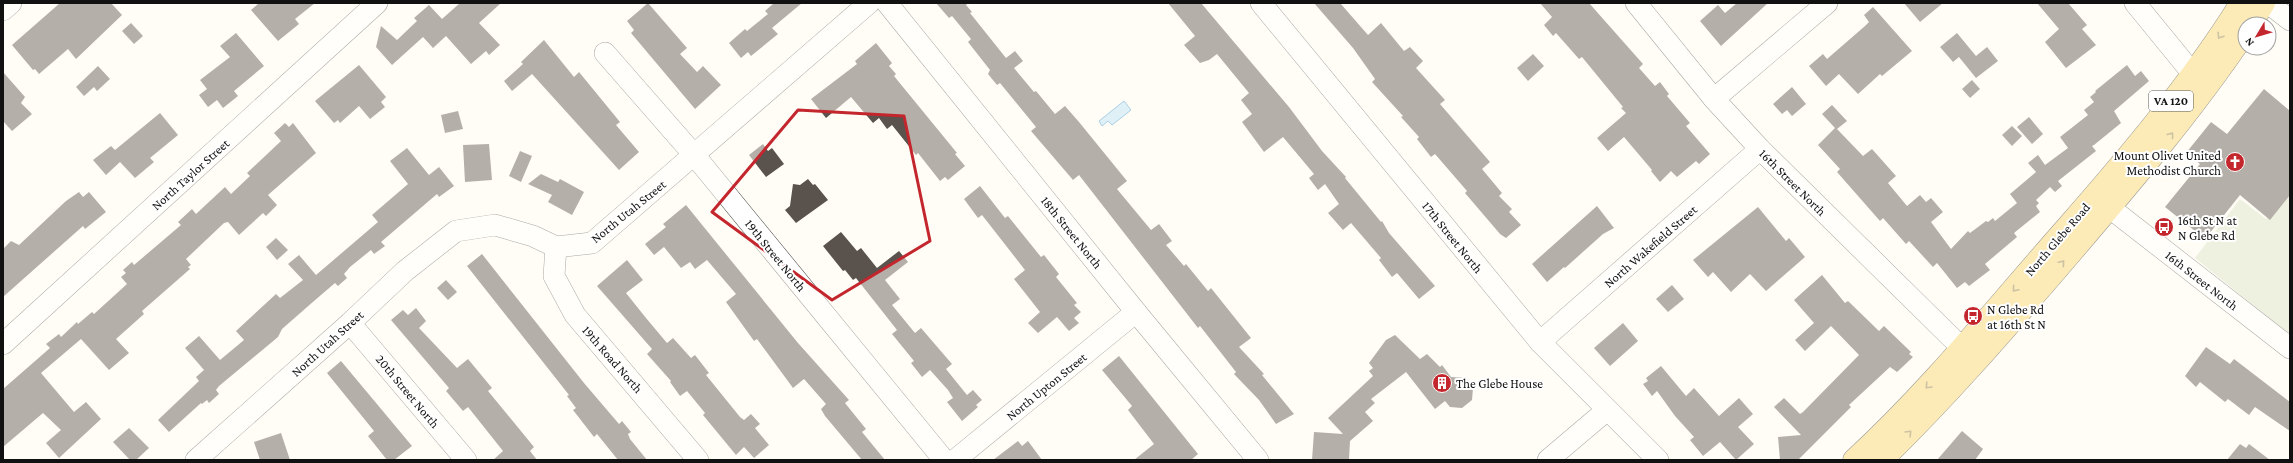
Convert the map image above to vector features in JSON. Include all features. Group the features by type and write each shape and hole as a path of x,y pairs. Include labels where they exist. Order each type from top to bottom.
{"main road":[{"name":"North Glebe Road","path":"2201,79 2241,3"},
{"path":"2256,16 2264,3"},
{"name":"North Glebe Road","path":"1882,460 1974,365 2201,79 2237,41"},
{"name":"North Glebe Road","path":"1854,460 1963,349 2102,202"}],"street":[{"path":"3,10 11,3"},
{"name":"North Taylor Street","path":"3,344 377,3"},
{"name":"North Utah Street","path":"207,457 405,271 456,231 495,225 533,236 556,247 592,243 695,156 869,3"},
{"name":"18th Street North","path":"887,3 1136,312 1258,460"},
{"name":"17th Street North","path":"1261,3 1540,342 1606,410 1658,460"},
{"name":"16th Street North","path":"1636,3 1714,99 1760,149 1963,349"},
{"path":"1714,99 1827,3"},
{"path":"2135,3 2201,79"},
{"path":"2268,3 2290,20"},
{"name":"19th Street North","path":"605,53 695,156 944,460"},
{"name":"North Wakefield Street","path":"1540,342 1760,149"},
{"name":"16th Street North","path":"2102,202 2290,348"},
{"name":"19th Road North","path":"556,247 554,276 576,315 698,460"},
{"name":"North Upton Street","path":"955,460 1136,312"},
{"name":"20th Street North","path":"350,323 466,460"},
{"path":"1548,460 1606,410"}],"highlighted area":[{"path":"798,110 904,116 930,241 832,300 712,212"}],"green space":[{"path":"2288,194 2290,197 2290,335 2195,258 2240,199 2266,219"}],"water":[{"path":"1124,101 1131,110 1112,125 1108,121 1102,126 1099,121"}],"building":[{"path":"60,3 111,3 122,15 76,59 68,49 39,74 35,69 33,70 12,45"},
{"path":"259,3 315,3 295,19 299,24 278,41 251,10"},
{"path":"460,3 501,3 479,23 500,45 489,55 486,51 471,64 446,36 433,48 423,37 392,65 376,47 381,26 397,40 417,21 414,18 429,5 442,19"},
{"path":"648,3 687,48 680,54 697,72 703,66 721,85 695,109 631,33 634,30 627,21"},
{"path":"774,3 802,3 772,28 778,34 751,56 748,52 741,58 729,43 745,29 747,31 768,14 765,11"},
{"path":"936,3 968,3 966,5 972,12 970,13 1006,58 1015,51 1023,61 1014,68 1034,92 1036,91 1055,114 1065,106 1079,122 1127,181 1117,189 1151,230 1159,224 1172,241 1166,245 1184,266 1186,264 1208,291 1211,288 1251,338 1239,347 1264,374 1262,375 1294,414 1276,424 1259,400 1234,374 1236,372 1200,326 1198,328 1079,175 1073,180 1031,131 1036,127 1000,83 997,85 988,74 990,70 968,42 971,39 952,16 949,18"},
{"path":"1168,3 1201,3 1289,107 1322,151 1346,177 1345,178 1381,222 1382,221 1389,233 1435,286 1419,299 1397,273 1392,277 1379,260 1381,258 1351,223 1343,230 1328,213 1339,204 1325,184 1318,190 1309,178 1314,174 1283,137 1264,152 1242,122 1252,114 1241,100 1249,93 1217,54 1209,60 1200,63 1184,45 1195,36"},
{"path":"1314,3 1340,3 1368,35 1381,23 1404,51 1410,47 1423,61 1416,68 1445,100 1440,104 1490,162 1482,169 1502,193 1499,196 1512,209 1509,212 1521,225 1506,238 1500,234 1465,193 1467,191 1435,154 1431,157 1417,139 1419,137 1401,117 1403,116 1372,82 1375,79 1353,48"},
{"path":"1540,3 1589,3 1643,64 1639,68 1655,86 1660,82 1669,94 1667,96 1690,123 1686,126 1710,154 1699,164 1696,161 1677,177 1671,171 1660,182 1651,171 1652,170 1624,137 1608,151 1597,138 1626,113 1621,108 1623,107 1582,57 1579,59 1556,33 1553,36 1544,25 1552,17"},
{"path":"1737,3 1768,3 1721,46 1700,21 1718,5 1725,13"},
{"path":"1904,3 1943,3 1920,22"},
{"path":"2037,3 2068,3 2087,25 2082,29 2096,45 2066,68 2045,42 2059,29"},
{"path":"1873,7 1912,51 1882,76 1880,74 1858,94 1839,74 1826,86 1809,66 1823,54 1827,59 1865,26 1869,22 1864,15"},
{"path":"131,23 143,36 134,44 122,31"},
{"path":"236,33 264,66 234,91 238,96 223,108 217,100 208,107 199,95 207,89 200,80 230,57 220,46"},
{"path":"1957,33 1976,56 1987,47 1998,61 1976,78 1959,57 1953,62 1940,47"},
{"path":"544,40 574,77 579,72 620,122 616,125 639,152 619,170 532,74 512,91 504,81 523,64 521,62"},
{"path":"876,43 892,63 889,66 896,74 894,76 957,153 955,154 965,166 948,180 945,177 940,181 918,153 916,155 892,125 887,129 879,118 873,123 851,97 826,118 811,99 857,64 855,61"},
{"path":"1533,54 1544,66 1528,81 1517,68"},
{"path":"359,65 386,97 381,102 385,107 370,119 359,106 340,123 338,120 334,123 315,101"},
{"path":"2127,65 2135,76 2141,71 2149,81 2114,111 2121,123 2092,146 2096,151 2058,181 2062,186 2055,192 2050,187 2036,200 2039,203 2036,206 2040,212 2014,233 2017,237 1985,264 1990,270 1969,286 1965,282 1957,288 1937,263 1933,267 1909,241 1906,244 1883,218 1880,221 1837,172 1840,169 1818,145 1835,128 1822,114 1832,105 1847,121 1837,129 1863,156 1872,149 1896,176 1888,183 1907,206 1920,195 1926,202 1931,198 1943,212 1931,222 1951,249 1968,231 1970,233 1986,221 1988,222 1993,218 1995,221 2017,203 2010,194 2036,172 2028,163 2038,155 2045,165 2068,148 2060,137 2088,115 2084,110 2094,102 2090,97 2096,92 2095,91"},
{"path":"98,66 110,79 97,91 94,87 84,96 76,87"},
{"path":"3,72 25,97 21,103 32,114 12,131 3,121"},
{"path":"1972,80 1980,89 1970,98 1962,89"},
{"path":"1792,87 1806,104 1792,116 1787,110 1782,114 1773,104"},
{"name":"Mount Olivet United Methodist Church","path":"2264,89 2290,111 2290,195 2270,220 2240,195 2205,239 2165,207 2200,164 2186,153 2211,122 2227,134"},
{"path":"458,111 463,129 445,133 441,115"},
{"path":"160,113 178,135 150,158 154,162 135,178 120,162 106,175 93,160 111,146 115,150"},
{"path":"2029,117 2043,134 2032,144 2017,127"},
{"path":"285,123 289,127 293,123 316,153 268,195 277,205 266,216 263,213 239,235 228,222 224,223 186,259 191,265 188,267 190,269 142,311 144,314 116,339 129,353 109,370 81,339 41,373 74,412 86,402 101,419 59,458 46,443 61,430 43,413 3,447 3,389 50,348 46,344 59,334 61,337 77,322 78,324 92,312 94,314 127,284 121,277 126,273 123,270 132,262 134,265 181,225 178,222 192,209 196,214 225,187 231,194 250,176 247,173 281,141 274,133"},
{"path":"2012,126 2022,136 2012,146 2002,135"},
{"path":"489,144 492,180 465,182 463,145"},
{"path":"763,144 768,151 772,148 784,164 766,177 749,155"},
{"path":"407,148 429,175 439,167 454,186 439,197 437,194 381,242 385,246 374,254 371,250 350,267 344,274 347,278 338,286 335,283 282,329 278,337 219,386 216,390 219,394 209,403 207,400 202,404 201,403 169,432 158,420 199,381 196,377 204,370 185,348 199,336 220,360 244,340 236,331 276,294 280,298 303,280 288,264 299,255 316,275 378,222 372,215 408,184 390,161"},
{"path":"520,151 532,156 521,182 509,176"},
{"path":"541,174 558,182 560,179 584,192 572,215 548,202 552,195 528,184"},
{"path":"808,179 813,185 815,184 828,200 796,223 785,210 790,206 793,184 800,185"},
{"path":"980,186 1005,218 1008,216 1041,257 1044,255 1059,274 1056,277 1077,303 1074,305 1081,312 1074,318 1079,323 1069,331 1057,317 1038,333 1028,323 1040,312 1014,279 1025,270 982,215 978,218 964,199"},
{"path":"79,192 83,197 89,192 106,212 85,229 83,226 3,297 3,249 11,241 19,245 66,201"},
{"path":"686,205 798,343 849,400 845,403 866,429 862,432 885,460 862,460 825,416 821,409 826,404 804,379 793,388 757,339 754,341 726,302 736,294 707,260 695,269 690,262 681,268 664,247 654,255 645,244 666,227 663,224"},
{"path":"1597,206 1614,228 1603,234 1547,282 1532,264"},
{"path":"1758,207 1786,241 1789,238 1805,257 1766,291 1750,274 1731,292 1713,272 1708,277 1693,260"},
{"path":"841,232 857,251 861,248 877,268 899,251 908,262 885,280 900,299 892,305 915,333 921,328 952,364 946,369 967,395 973,390 982,400 976,405 978,407 962,421 947,402 953,398 948,390 930,370 922,377 911,363 914,361 892,334 897,330 856,278 853,280 845,270 843,271 823,246"},
{"path":"276,238 288,250 277,260 266,247"},
{"path":"482,254 584,383 619,424 622,421 631,432 628,434 630,439 647,460 618,460 597,434 594,437 573,410 576,408 567,396 569,395 467,266"},
{"path":"627,260 643,280 626,293 646,318 667,343 673,338 691,358 695,355 709,373 706,375 740,417 744,420 751,414 760,424 755,428 769,445 754,458 744,447 736,455 703,415 705,413 687,391 680,396 670,382 671,381 647,354 652,349 597,286"},
{"path":"1822,275 1845,303 1848,301 1879,331 1884,326 1911,352 1909,354 1913,357 1897,372 1890,367 1849,405 1851,407 1798,460 1780,460 1778,437 1801,435 1774,407 1784,398 1800,414 1859,355 1831,326 1805,351 1795,340 1814,323 1794,300"},
{"path":"446,280 457,292 448,300 437,288"},
{"path":"1672,285 1684,299 1668,312 1656,299"},
{"path":"416,308 426,321 419,328 457,368 468,359 492,388 488,391 534,447 530,451 537,460 493,460 503,451 468,407 463,411 446,391 449,388 391,320 403,310 408,315"},
{"path":"1623,323 1638,341 1610,366 1594,348"},
{"path":"1395,335 1420,359 1427,354 1440,367 1442,365 1451,377 1466,378 1473,388 1472,400 1462,408 1450,407 1445,401 1435,409 1406,372 1371,399 1375,403 1365,412 1373,421 1350,441 1349,460 1312,460 1314,432 1343,434 1328,418 1373,376 1369,371 1373,368 1369,363 1386,340"},
{"path":"2206,347 2230,364 2234,359 2290,402 2290,431 2255,407 2249,415 2228,399 2225,402 2200,382 2196,387 2185,376"},
{"path":"1119,356 1198,454 1191,460 1134,460 1154,444 1128,410 1132,406 1102,370"},
{"path":"341,361 412,446 394,460 387,460 368,436 374,431 327,373"},
{"path":"1661,366 1686,396 1694,388 1719,416 1739,398 1753,414 1738,427 1754,444 1736,460 1720,442 1703,456 1690,440 1694,437 1675,416 1657,391 1652,396 1643,384 1648,381 1646,378"},
{"path":"129,428 149,448 136,460 130,460 113,442"},
{"path":"1962,431 1983,449 1975,460 1937,460"},
{"path":"281,433 290,460 260,460 254,442"},
{"path":"1018,441 1022,446 1028,441 1042,460 993,460"},
{"path":"2240,444 2246,448 2249,444 2270,460 2227,460"}],"place":[{"name":"Mount Olivet United Methodist Church","path":"2235,162"},
{"name":"16th St N at N Glebe Rd","path":"2164,227"},
{"name":"N Glebe Rd at 16th St N","path":"1973,316"},
{"name":"The Glebe House","path":"1442,383"}]}
